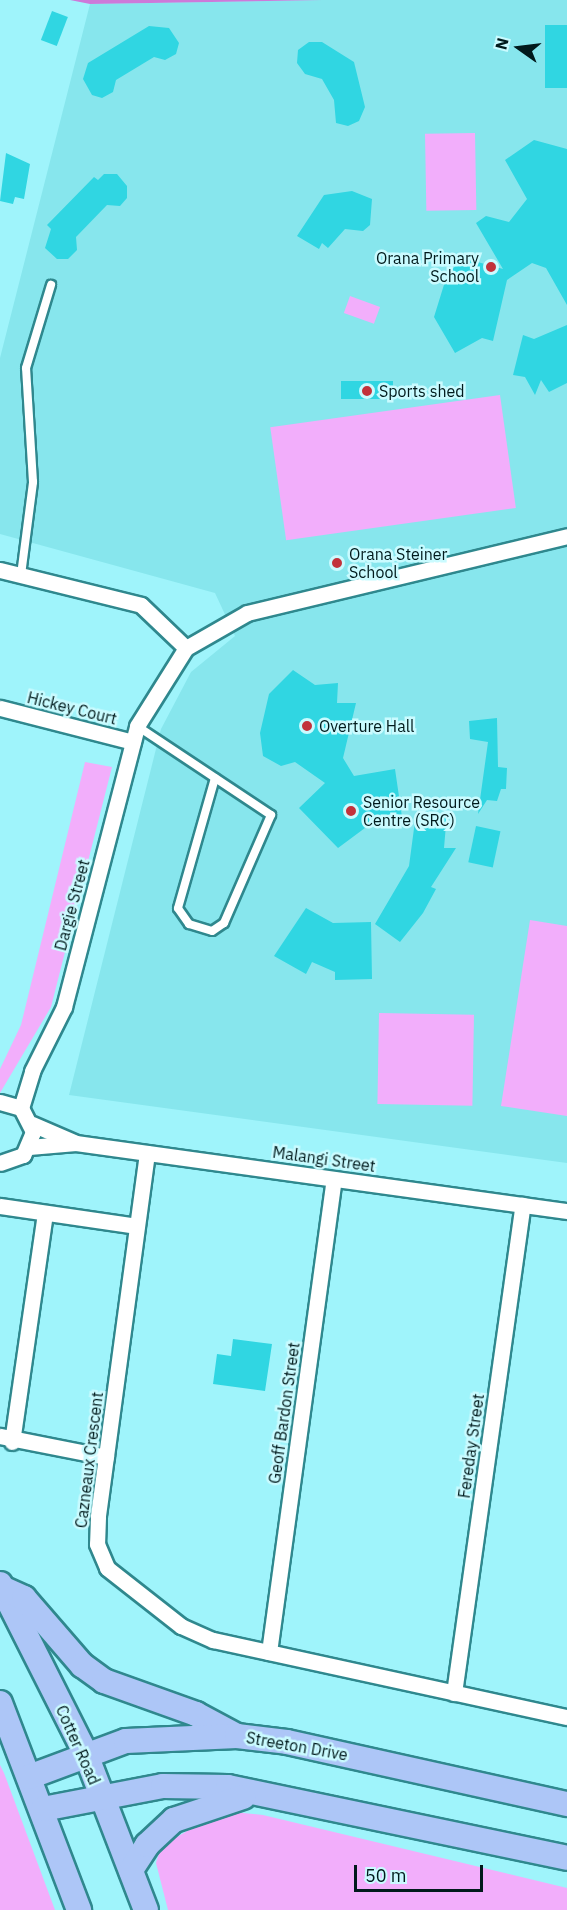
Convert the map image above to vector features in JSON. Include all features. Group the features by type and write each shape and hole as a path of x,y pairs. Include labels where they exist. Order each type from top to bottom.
{"main road":[{"path":"1,1586 24,1599 77,1660 104,1681 196,1714 237,1736"},
{"name":"Cotter Road","path":"1,1586 85,1752 100,1796 146,1910"},
{"path":"0,1703 43,1809 78,1910"},
{"name":"Streeton Drive","path":"30,1776 85,1752 139,1739 237,1736 297,1744 567,1804"},
{"path":"43,1809 100,1796 162,1786 228,1787 567,1858"},
{"path":"131,1870 147,1845 174,1820 213,1804 257,1794"}],"street":[{"name":"Hickey Court","path":"0,708 133,742 137,726 186,648 247,613 567,536"},
{"path":"0,570 141,605 186,648"},
{"name":"Dargie Street","path":"21,1108 32,1071 64,1007 133,742"},
{"name":"Dargie Street","path":"3,1102 32,1071"},
{"path":"0,1163 15,1160 29,1148 32,1124 21,1108 3,1102"},
{"name":"Malangi Street","path":"32,1124 76,1143"},
{"name":"Malangi Street","path":"29,1148 76,1143 567,1211"},
{"name":"Cazneaux Crescent","path":"147,1153 106,1457 97,1544 107,1568 181,1626 213,1640 567,1717"},
{"name":"Geoff Bardon Street","path":"269,1652 334,1179"},
{"name":"Fereday Street","path":"454,1693 524,1205"},
{"path":"0,1206 137,1226"},
{"path":"45,1213 6,1439 106,1457"}],"lane":[{"path":"21,575 33,482 26,368 51,285"},
{"path":"137,726 271,815 224,923 212,931 189,924 178,908 215,778"}],"shaded area":[{"path":"70,0 322,0 90,4"},
{"name":"Orana Steiner School","path":"322,0 567,0 567,1163 69,1095 161,729 191,672 235,636 215,593 0,534 0,358 90,4"},
{"path":"475,133 476,210 426,211 425,134"},
{"path":"350,296 380,307 374,324 344,313"},
{"path":"500,395 516,508 286,540 270,427"},
{"path":"85,762 112,767 51,1007 0,1093 0,1069 21,1025"},
{"path":"530,920 567,926 567,1116 501,1106"},
{"path":"379,1013 474,1015 472,1106 377,1104"},
{"path":"0,1765 4,1773 55,1910 0,1910"},
{"path":"222,1811 263,1815 567,1888 567,1910 168,1910 156,1863 161,1846"}],"building":[{"path":"52,11 68,17 57,46 41,40"},
{"path":"545,25 567,25 567,88 545,88"},
{"path":"149,26 169,28 179,43 176,54 165,60 154,57 116,80 113,92 102,98 92,95 83,79 88,63"},
{"path":"309,42 322,42 354,62 365,107 359,121 348,126 336,123 334,100 322,79 305,74 297,63 298,50"},
{"name":"Orana Primary School","path":"534,140 567,149 567,305 546,268 532,263 507,280 493,341 482,338 455,353 434,317 447,275 463,258 503,269 476,223 486,216 509,222 527,199 505,160"},
{"path":"6,153 30,164 24,199 15,197 13,204 0,201"},
{"path":"104,174 117,174 127,186 127,198 120,206 107,205 76,237 77,250 68,259 57,259 45,248 51,229 47,225 94,177 98,180"},
{"path":"352,191 372,199 370,225 363,231 345,229 328,248 322,243 319,249 297,236 324,195"},
{"path":"567,325 567,383 549,392 541,380 535,395 525,377 513,375 523,335 534,339"},
{"name":"Sports shed","path":"341,381 393,381 393,399 341,399"},
{"path":"293,670 315,685 338,683 337,703 356,703 343,758 354,776 395,769 402,817 369,825 338,848 299,808 325,783 295,762 281,766 263,756 260,733 269,694"},
{"path":"497,718 498,767 507,768 506,789 501,789 497,801 487,800 478,814 488,742 470,739 469,721"},
{"path":"447,813 444,848 456,848 431,887 436,889 423,913 400,942 375,924 409,866 415,821"},
{"path":"476,826 500,831 493,867 468,862"},
{"path":"306,908 333,923 371,922 372,979 335,980 335,972 312,962 306,974 274,956"},
{"path":"233,1339 272,1344 265,1391 213,1384 217,1354 231,1356"}],"place":[{"name":"Orana Primary School","path":"491,267"},
{"name":"Sports shed","path":"367,391"},
{"name":"Orana Steiner School","path":"337,563"},
{"name":"Overture Hall","path":"307,726"},
{"name":"Senior Resource Centre (SRC)","path":"351,811"}]}
